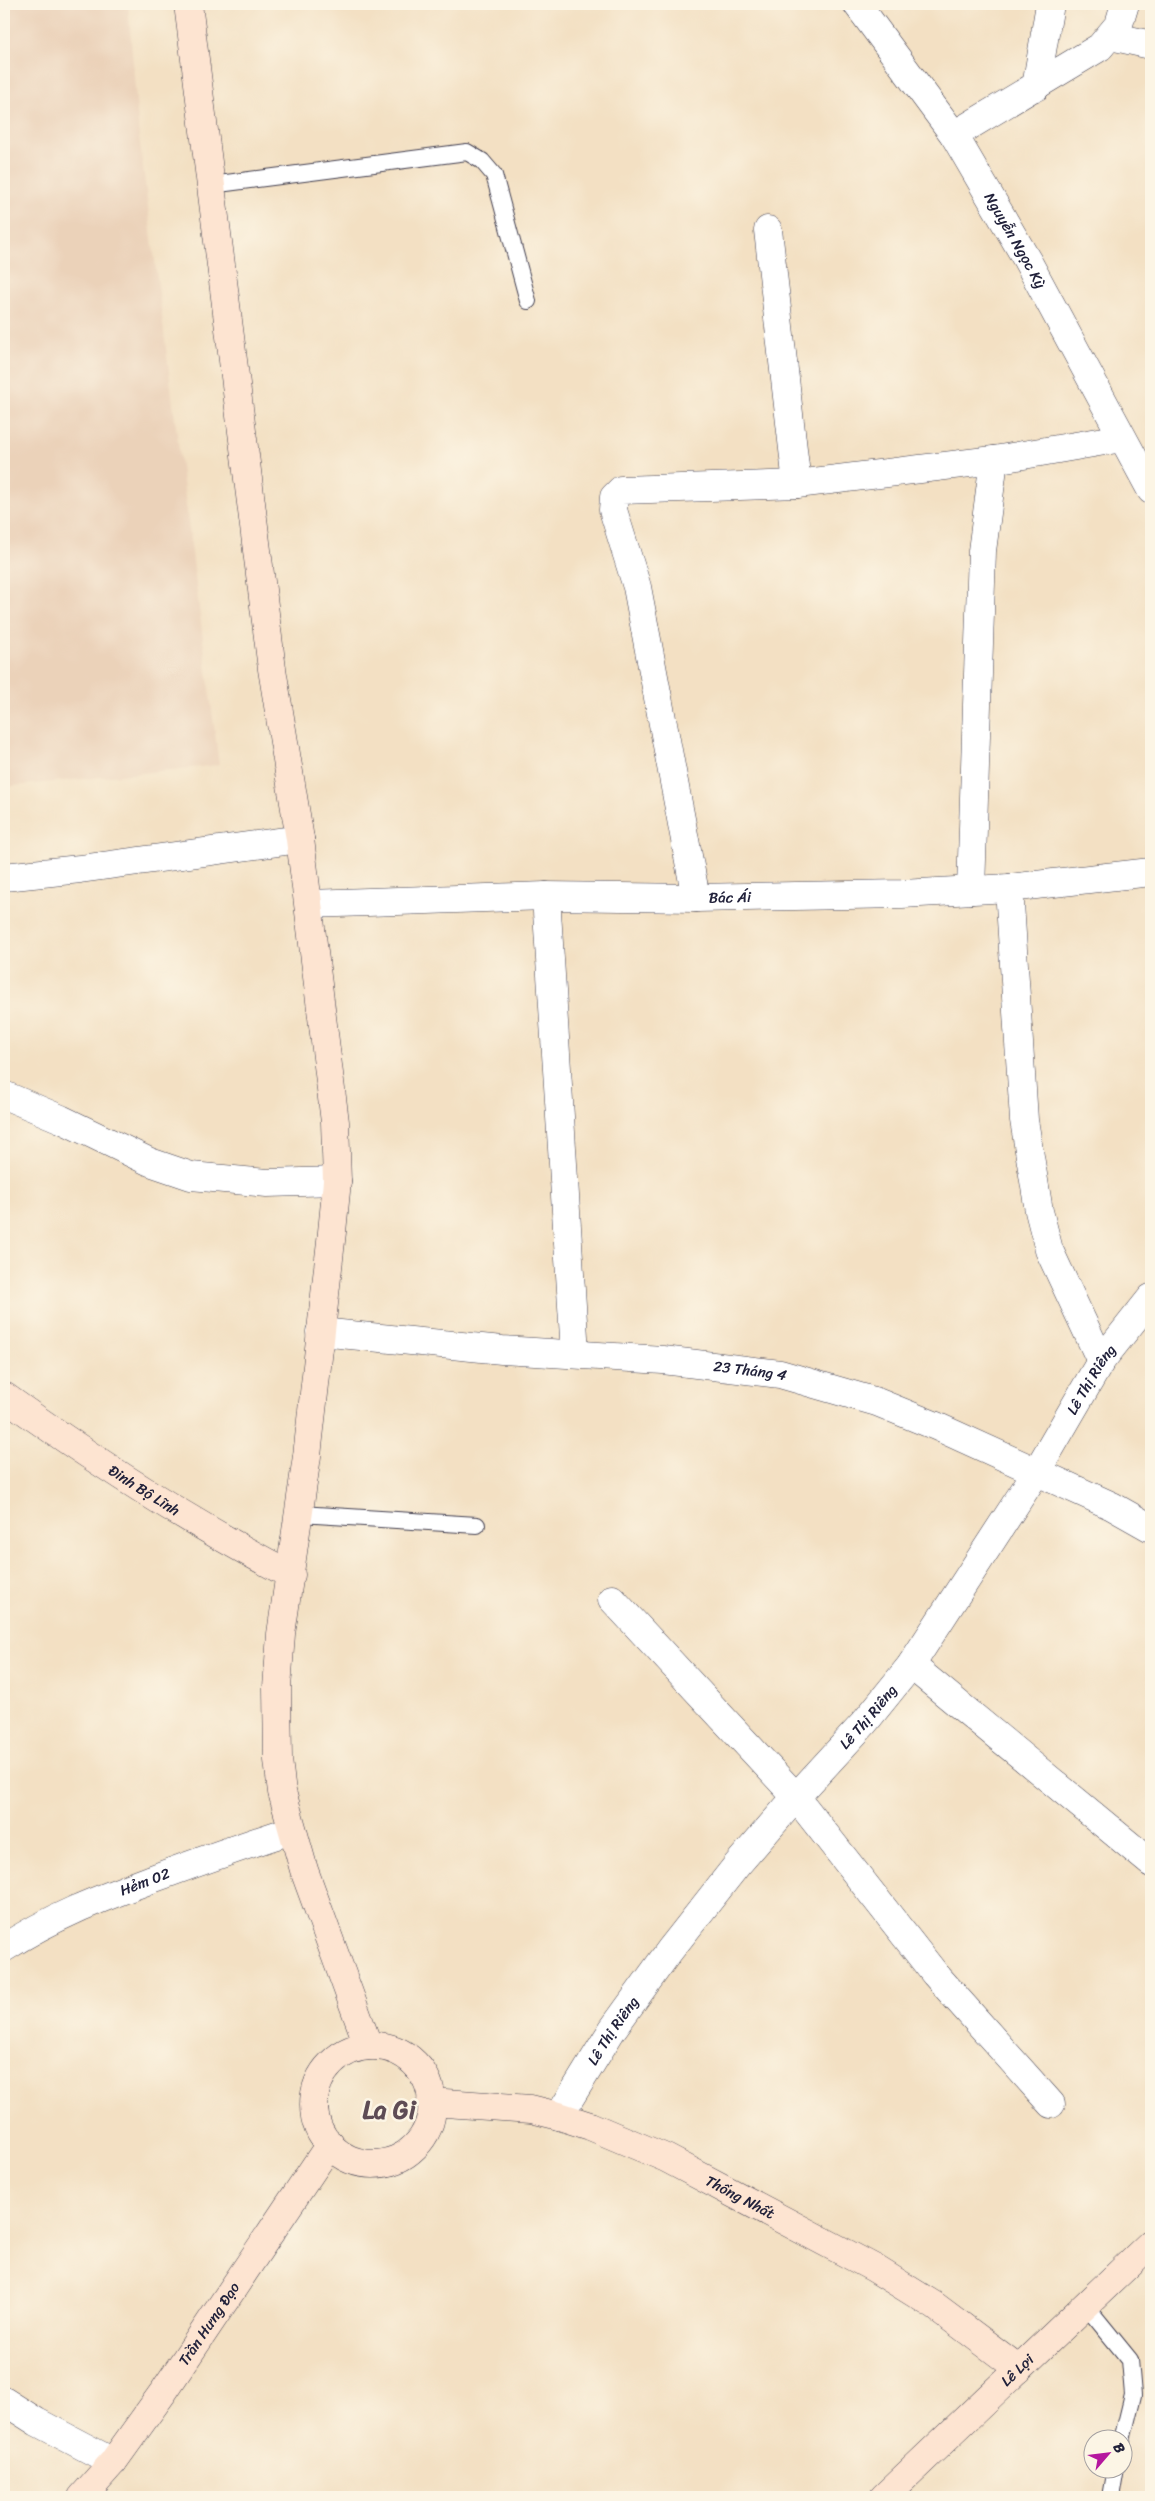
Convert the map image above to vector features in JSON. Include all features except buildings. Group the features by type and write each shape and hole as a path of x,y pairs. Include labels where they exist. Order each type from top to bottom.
{"main road":[{"path":"188,4 272,669 300,839 335,1122 337,1181 300,1514 281,1634 276,1726 282,1792 292,1830 334,1955 368,2046"},
{"name":"Đinh Bộ Lĩnh","path":"4,1396 70,1444 170,1508 291,1575"},
{"path":"368,2046 385,2047 402,2053 416,2064 426,2078 431,2102 432,2113 427,2130 417,2145 403,2156 387,2163 370,2164 352,2160 330,2144 316,2123 314,2106 316,2088 323,2072 335,2058 350,2050 368,2046"},
{"name":"Thống Nhất","path":"431,2102 531,2109 590,2126 666,2158 874,2268 935,2306 1019,2369"},
{"name":"Trần Hưng Đạo","path":"82,2497 113,2462 164,2391 330,2144"},
{"name":"Lê Lợi","path":"884,2497 1151,2243"}],"street":[{"name":"Nguyễn Ngọc Kỳ","path":"858,4 954,135 1027,260 1151,490"},
{"path":"1036,87 1050,4"},
{"path":"954,135 1085,57 1112,36 1119,24 1125,4"},
{"path":"1112,36 1151,45"},
{"path":"768,230 797,484"},
{"path":"696,898 637,587 613,510 614,497 621,490 797,484 994,460 1122,438"},
{"path":"971,890 982,551 994,460"},
{"path":"4,877 80,869 300,839"},
{"name":"Bác Ái","path":"309,904 546,896 696,898 902,894 1010,888 1151,872"},
{"path":"1010,888 1024,1120 1039,1211 1049,1250 1101,1361"},
{"path":"546,896 575,1353"},
{"path":"4,1095 61,1119 150,1162 191,1176 267,1184 337,1181"},
{"name":"Lê Thị Riêng","path":"559,2116 612,2030 670,1950 737,1865 865,1722 912,1665 1036,1471 1101,1361 1151,1298"},
{"name":"23 Tháng 4","path":"320,1332 502,1350 575,1353 682,1362 780,1374 877,1402 936,1426 1112,1506 1151,1528"},
{"path":"612,1599 796,1797 935,1974 1051,2104"},
{"path":"912,1665 1151,1864"},
{"name":"Hẻm 02","path":"4,1948 72,1909 235,1848 292,1830"},
{"path":"4,2401 37,2422 113,2462"}],"lane":[{"path":"211,185 467,152 482,161 494,175 528,301"},
{"path":"300,1514 477,1525"},
{"path":"1086,2306 1130,2360 1133,2395 1125,2428"},
{"path":"1111,2497 1114,2478"}],"shaded area":[{"path":"4,4 128,4 139,136 219,765 4,787"}],"district":[{"name":"La Gi","path":"389,2109"}]}
